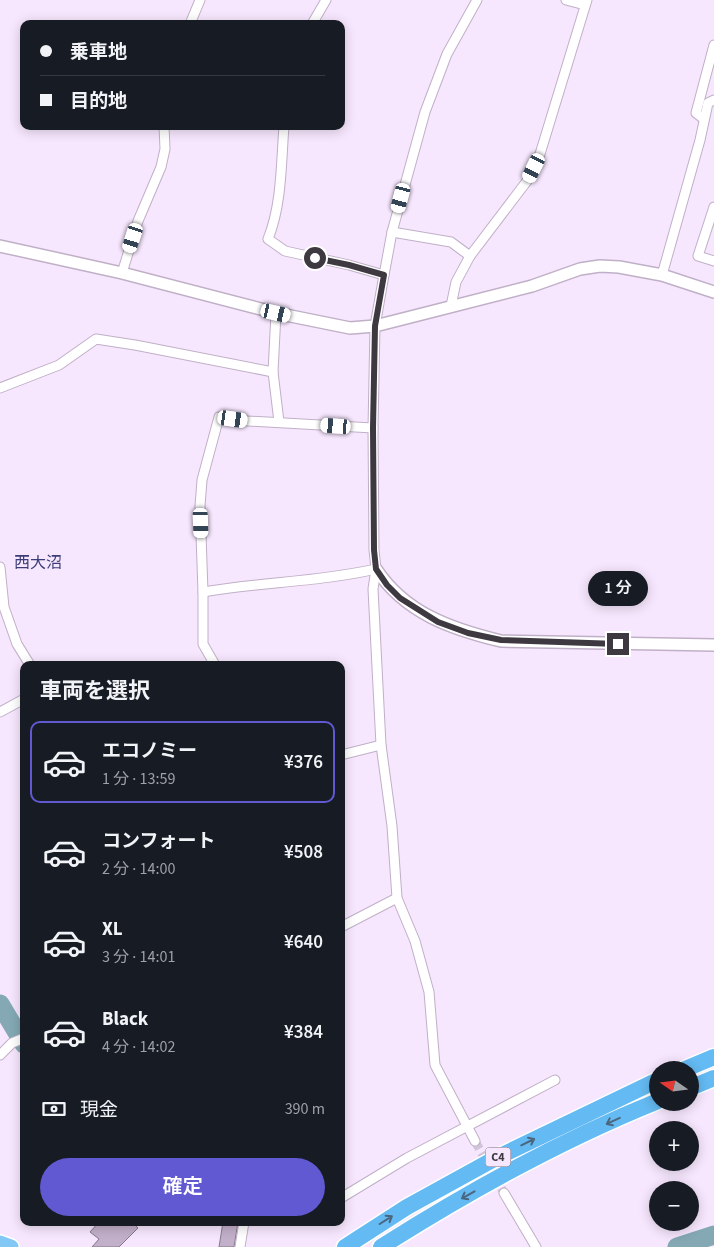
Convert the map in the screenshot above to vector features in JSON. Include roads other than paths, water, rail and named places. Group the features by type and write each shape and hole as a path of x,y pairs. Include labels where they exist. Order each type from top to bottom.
{"highway":[{"path":"699,1063 714,1057"},
{"path":"699,1084 714,1078"},
{"name":"C4","path":"345,1247 407,1207 496,1158 649,1084"},
{"name":"C4","path":"381,1247 421,1222 504,1176 572,1140 649,1105"},
{"path":"0,1243 11,1247"}],"street":[{"path":"192,20 200,0"},
{"path":"314,20 326,0"},
{"path":"475,1141 435,1064 429,992 415,941 397,898 392,826 381,745 373,589 376,569 374,550 373,428 375,326 392,232 425,112 447,54 477,0"},
{"path":"450,306 456,282 470,256 528,181 540,154 586,2 566,0"},
{"path":"704,119 696,113 714,45"},
{"path":"662,275 708,103 714,100"},
{"path":"122,273 138,221 161,167 165,149 164,130"},
{"path":"284,130 279,192 274,223 268,239 285,250 384,275"},
{"path":"714,207 698,256 714,261"},
{"path":"392,232 451,242 470,256"},
{"path":"0,246 122,273 276,313 350,328 375,326 532,286 580,270 600,266 619,267 662,275 714,292"},
{"path":"276,313 273,372 280,422"},
{"path":"0,388 59,365 96,339 273,372"},
{"path":"214,661 203,644 200,506 202,480 219,417 248,421 373,428"},
{"path":"0,567 2,608 17,644 28,661"},
{"path":"203,592 297,582 357,574 376,569"},
{"path":"376,569 387,585 400,598 438,622 476,635 501,640 714,645"},
{"path":"0,712 20,701"},
{"path":"345,754 381,745"},
{"path":"345,925 397,898"},
{"path":"0,1055 12,1044 20,1040"},
{"path":"345,1196 407,1158 556,1080"},
{"path":"504,1193 536,1247"},
{"path":"240,1247 243,1226"}],"waterway":[{"path":"0,1004 20,1037"},
{"path":"677,1247 714,1235"}],"tunnel":[{"path":"475,1141 504,1193"}],"district":[{"name":"西大沼","path":"38,563"}]}
